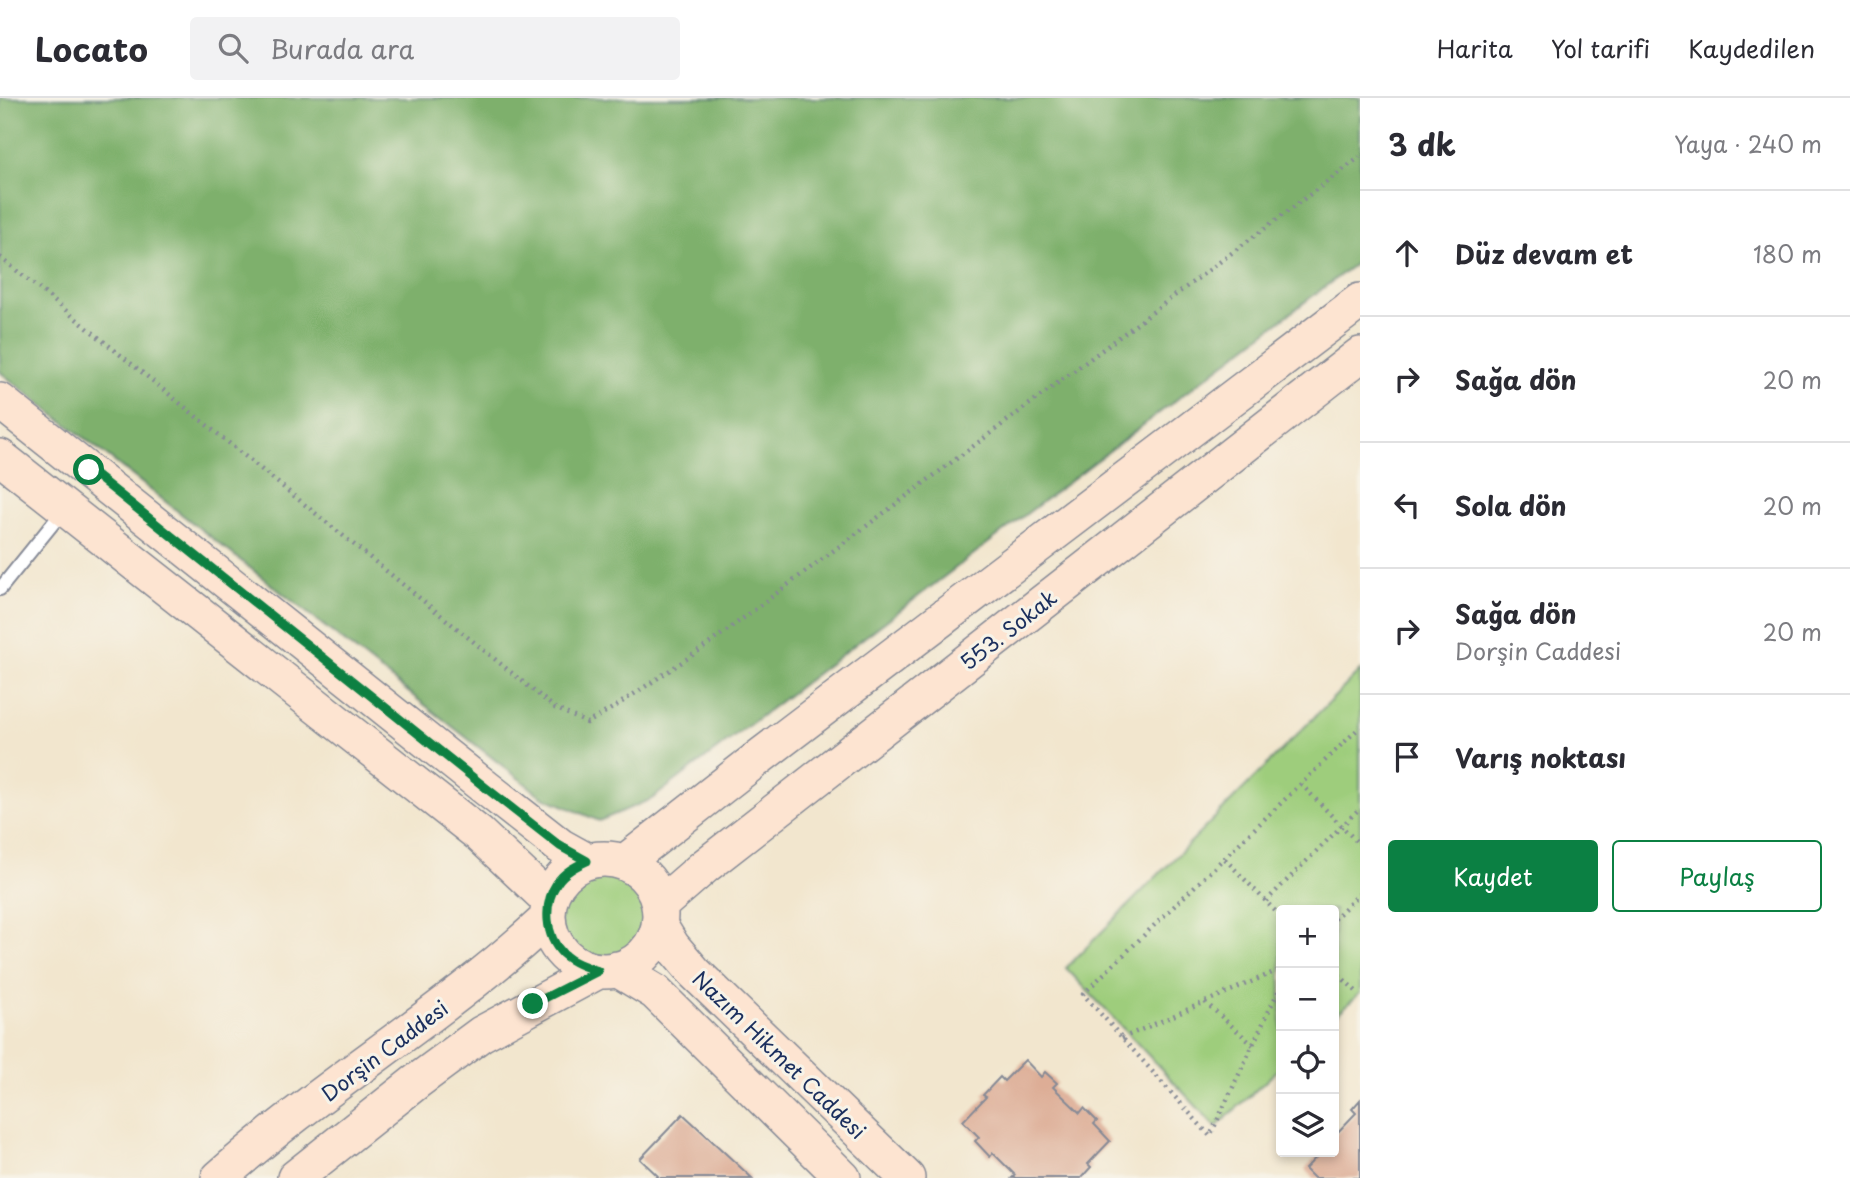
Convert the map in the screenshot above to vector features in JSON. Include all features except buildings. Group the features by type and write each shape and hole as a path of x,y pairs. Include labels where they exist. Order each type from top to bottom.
{"main road":[{"path":"625,862 1360,301"},
{"name":"553. Sokak","path":"659,916 705,866 1360,355"},
{"path":"0,401 560,846 587,861"},
{"path":"0,457 479,834 548,910"},
{"path":"295,1178 481,1034 607,970 632,964 645,954 654,940 659,916 653,888 641,873 625,862 606,858 587,861 570,869 557,883 548,910 552,938 563,954 579,965 607,970"},
{"name":"Dorşin Caddesi","path":"219,1178 504,959 548,910"},
{"name":"Nazım Hikmet Caddesi","path":"659,916 672,946 695,973 907,1178"},
{"name":"Nazım Hikmet Caddesi","path":"607,970 655,992 843,1178"}],"lane":[{"path":"0,589 65,508"}],"path":[{"path":"0,257 555,708 587,723 706,646 1360,157"},
{"path":"1276,996 1210,1136 1083,994 1360,727"},
{"path":"1301,784 1360,845"},
{"path":"1266,901 1360,807"},
{"path":"1225,859 1276,912"},
{"path":"1339,914 1360,893"},
{"path":"1122,1038 1276,971"},
{"path":"1339,975 1359,994"},
{"path":"1205,1002 1253,1045"}],"green space":[{"path":"0,98 1360,98 1360,260 652,799 599,821 541,796 0,372"},
{"path":"1360,671 1360,993 1339,1012 1339,905 1276,905 1276,1072 1216,1127 1066,968"},
{"path":"603,876 627,883 639,895 646,919 639,943 627,955 603,962 579,955 567,943 560,919 567,895 579,883"}],"route":[{"path":"89,470 486,788 560,846 587,861 570,869 557,883 549,900 547,919 552,938 563,954 579,965 598,971 533,1004"}]}
